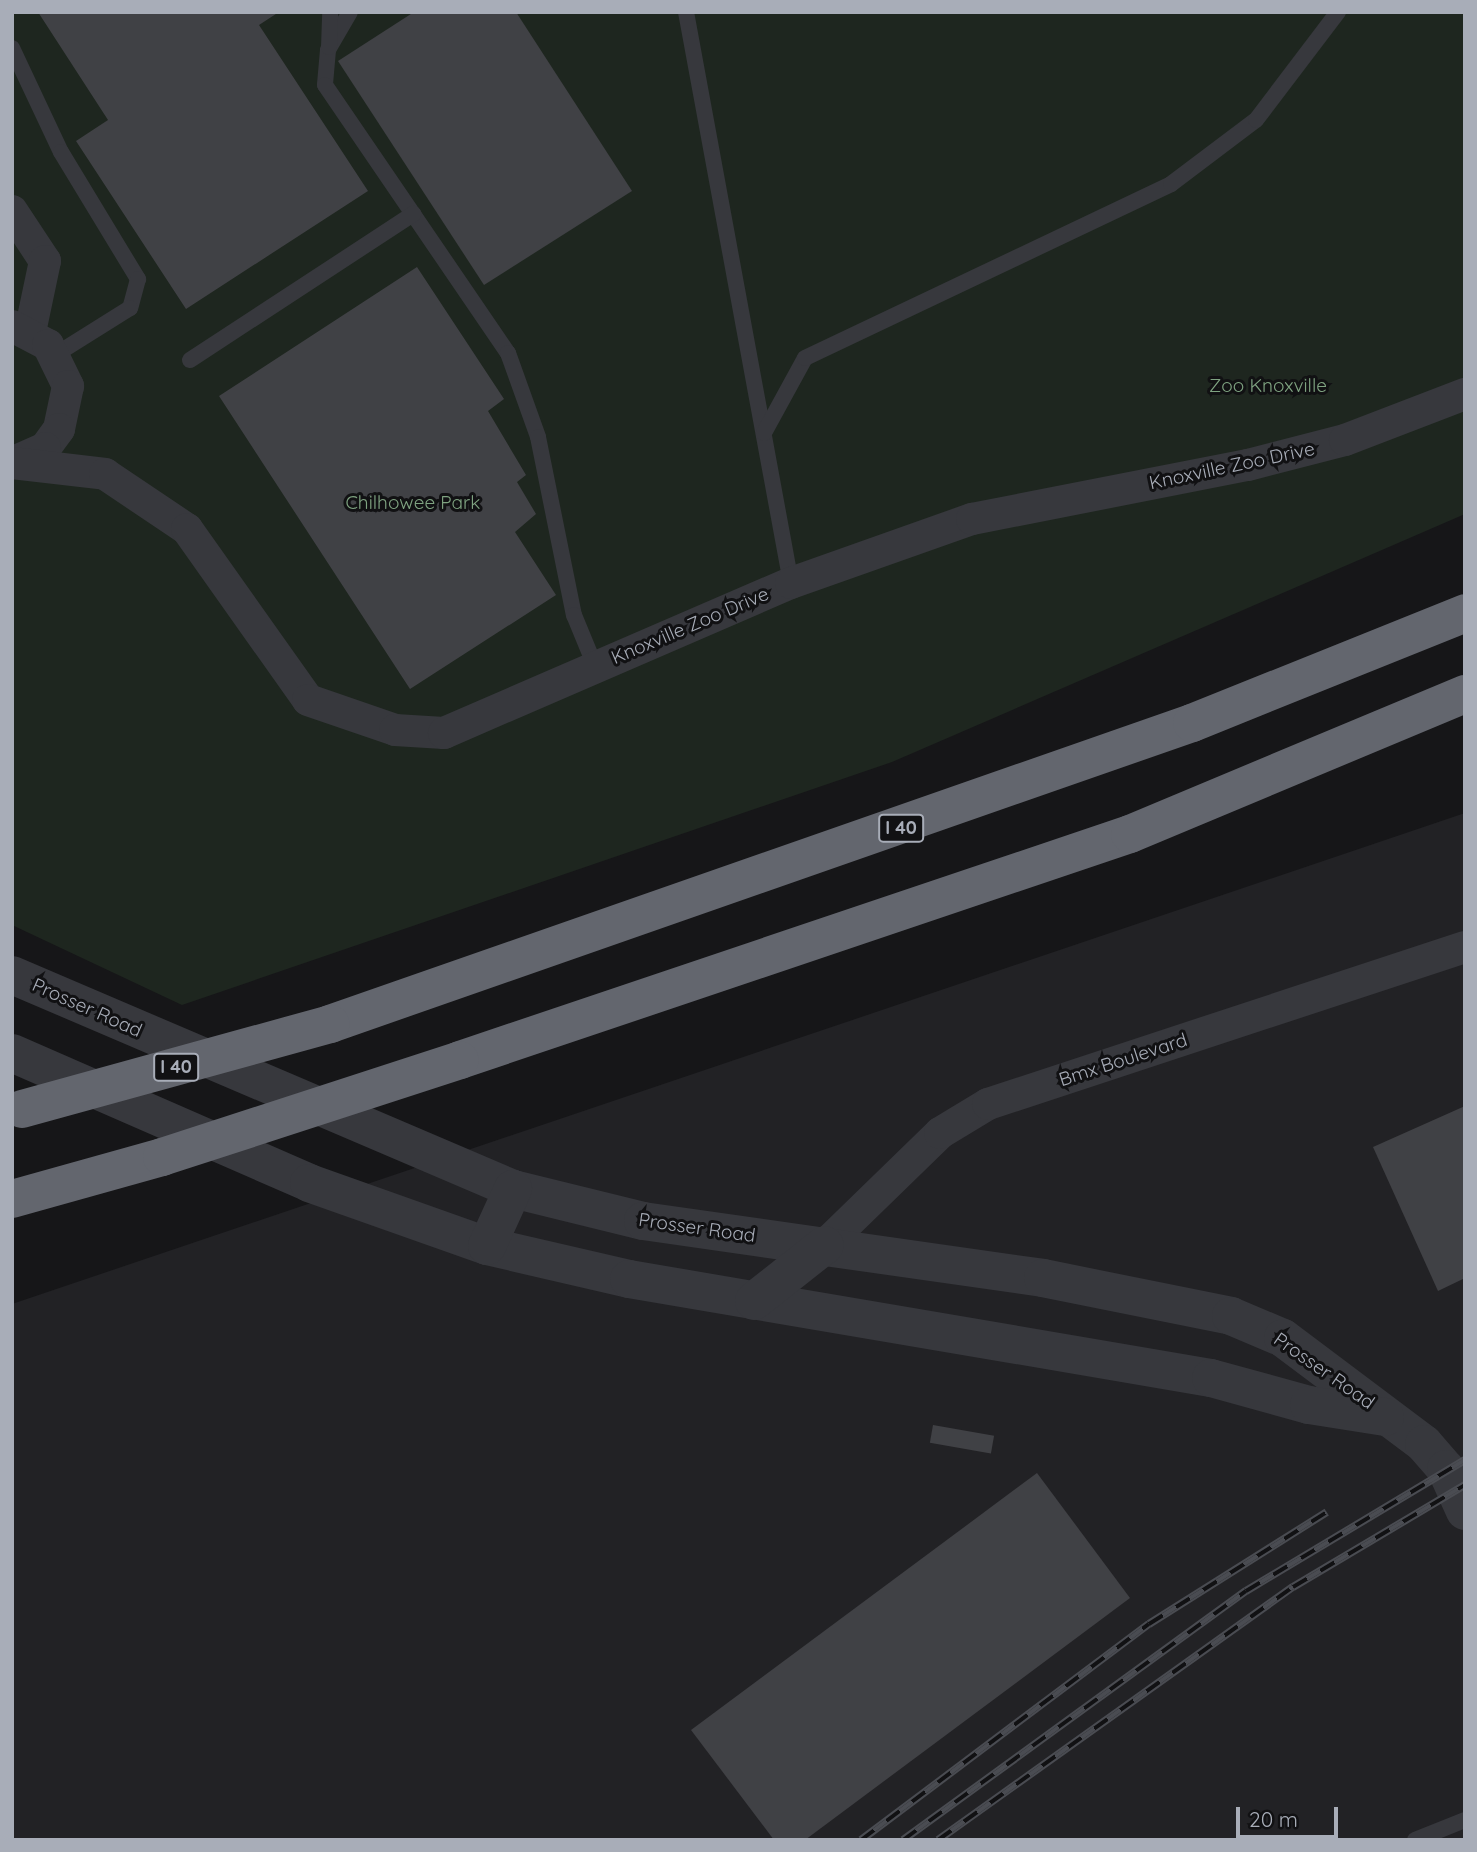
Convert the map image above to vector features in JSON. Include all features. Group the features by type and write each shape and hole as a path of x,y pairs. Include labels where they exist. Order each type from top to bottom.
{"highway":[{"name":"I 40","path":"17,1110 330,1024 1192,723 1465,613"},
{"path":"12,1199 162,1157 460,1060 1130,834 1465,694"}],"street":[{"path":"12,211 46,261 21,329 55,355 68,386 60,429 45,448 12,463"},
{"name":"Knoxville Zoo Drive","path":"12,463 104,474 187,529 308,701 395,730 444,733 791,583 972,519 1248,465 1345,440 1465,394"},
{"name":"Bmx Boulevard","path":"825,1245 940,1133 988,1104 1465,947"},
{"name":"Prosser Road","path":"12,975 513,1189 643,1221 825,1245 1159,1297 1231,1316 1283,1338 1390,1418 1446,1469 1465,1511"},
{"name":"Prosser Road","path":"12,1053 309,1183 487,1247 754,1300 1210,1378 1309,1405 1390,1418"},
{"path":"487,1247 513,1189"},
{"path":"754,1300 825,1245"}],"lane":[{"path":"330,12 325,85 508,353 538,437 574,615 595,666"},
{"path":"328,50 350,12"},
{"path":"685,12 791,583"},
{"path":"764,433 805,358 1171,184 1256,120 1338,12"},
{"path":"12,48 61,152 138,279 130,307 55,355"},
{"path":"190,360 413,214"},
{"path":"1415,1840 1465,1820"}],"shaded area":[{"path":"1465,813 1465,1840 12,1840 12,1304"}],"green space":[{"name":"Chilhowee Park","path":"12,12 1465,12 1465,514 892,762 182,1005 12,925"}],"building":[{"path":"38,12 279,12 259,25 368,191 186,309 76,141 108,120"},
{"path":"414,12 516,12 632,191 484,285 338,61"},
{"path":"417,267 504,399 488,411 526,475 517,482 536,514 515,532 556,595 410,689 219,396"},
{"path":"1465,1106 1465,1278 1438,1291 1373,1147"},
{"path":"933,1425 994,1436 991,1453 930,1443"},
{"path":"1037,1473 1130,1598 805,1840 774,1840 691,1730"}],"railway":[{"path":"903,1840 1246,1591 1465,1460"},
{"path":"938,1840 1293,1587 1465,1485"},
{"path":"861,1840 1149,1624 1327,1512"}],"park label":[{"name":"Zoo Knoxville","path":"1268,386"}]}
